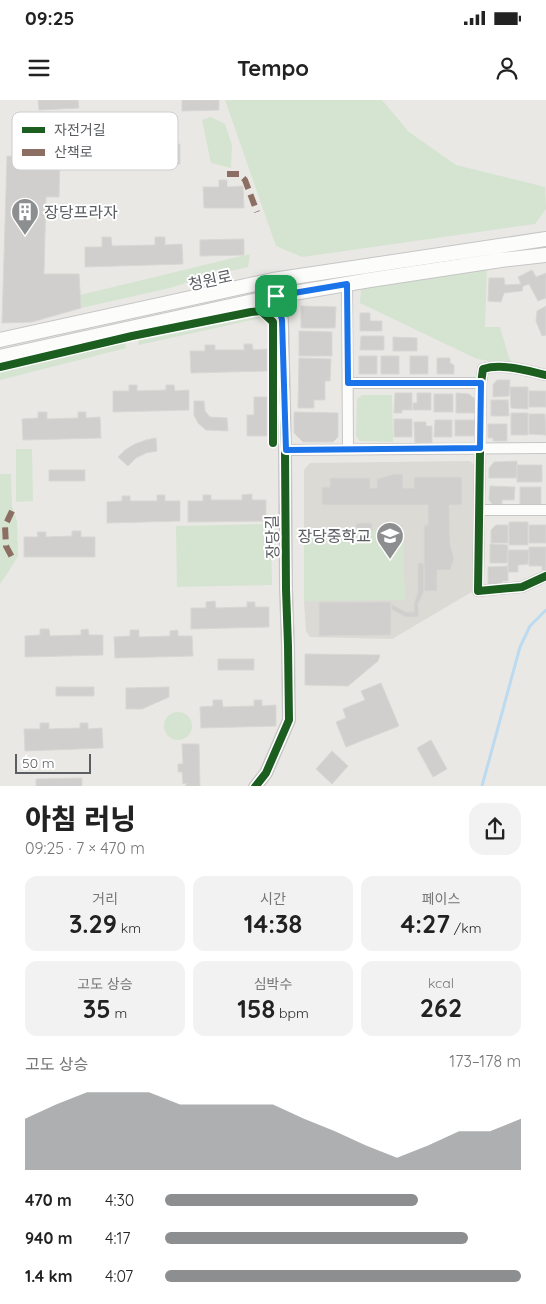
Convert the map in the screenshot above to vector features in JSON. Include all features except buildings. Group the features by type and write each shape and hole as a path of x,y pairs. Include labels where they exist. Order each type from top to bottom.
{"main road":[{"name":"청원로","path":"0,340 273,280 546,239"},
{"name":"청원로","path":"0,357 276,296 546,254"}],"street":[{"name":"장당길","path":"255,786 266,773 289,720 286,589 286,450 282,320 273,280"},
{"path":"347,284 348,449"},
{"path":"546,376 492,366 484,369 481,383 478,591 522,587 546,576"},
{"path":"348,383 481,383"},
{"path":"286,450 546,448"},
{"path":"479,510 546,510"}],"shaded area":[{"name":"장당중학교","path":"470,461 476,466 475,590 392,639 310,637 306,631 304,601 304,470 310,463"}],"green space":[{"path":"225,100 382,100 409,132 456,165 545,187 546,209 535,224 302,257 276,246"},
{"path":"211,117 225,124 232,145 231,168 211,163 202,120"},
{"path":"250,254 248,267 197,279 170,288 81,308 80,295"},
{"path":"487,268 485,327 500,327 511,364 477,359 360,303 361,289"},
{"path":"256,314 263,315 269,323 261,318 139,345 137,338"},
{"path":"125,342 126,348 0,380 0,373"},
{"path":"362,395 392,395 393,442 360,441 356,436 357,399"},
{"path":"16,449 32,449 33,501 16,502"},
{"path":"0,474 11,474 12,506 17,521 18,556 0,584"},
{"path":"271,524 272,585 177,587 176,526"},
{"path":"403,530 405,600 304,601 304,531"},
{"path":"178,712 188,716 192,726 188,736 178,740 168,736 164,726 168,716"}],"waterway":[{"path":"482,786 520,647 530,626 546,610"}],"marked path":[{"path":"227,174 239,174 245,180 257,212"},
{"path":"12,511 5,526 6,546 14,561"}],"cycle path":[{"path":"256,786 266,773 289,720 282,320 273,280"},
{"path":"0,367 132,336 261,311 273,322 273,443"},
{"path":"546,375 507,367 483,369 481,383 478,591 522,587 546,576"}],"place":[{"name":"장당프라자","path":"25,236"},
{"name":"장당중학교","path":"390,560"}],"route":[{"path":"347,284 348,383 481,383 480,448 286,450 282,320 276,296 347,284"}]}
